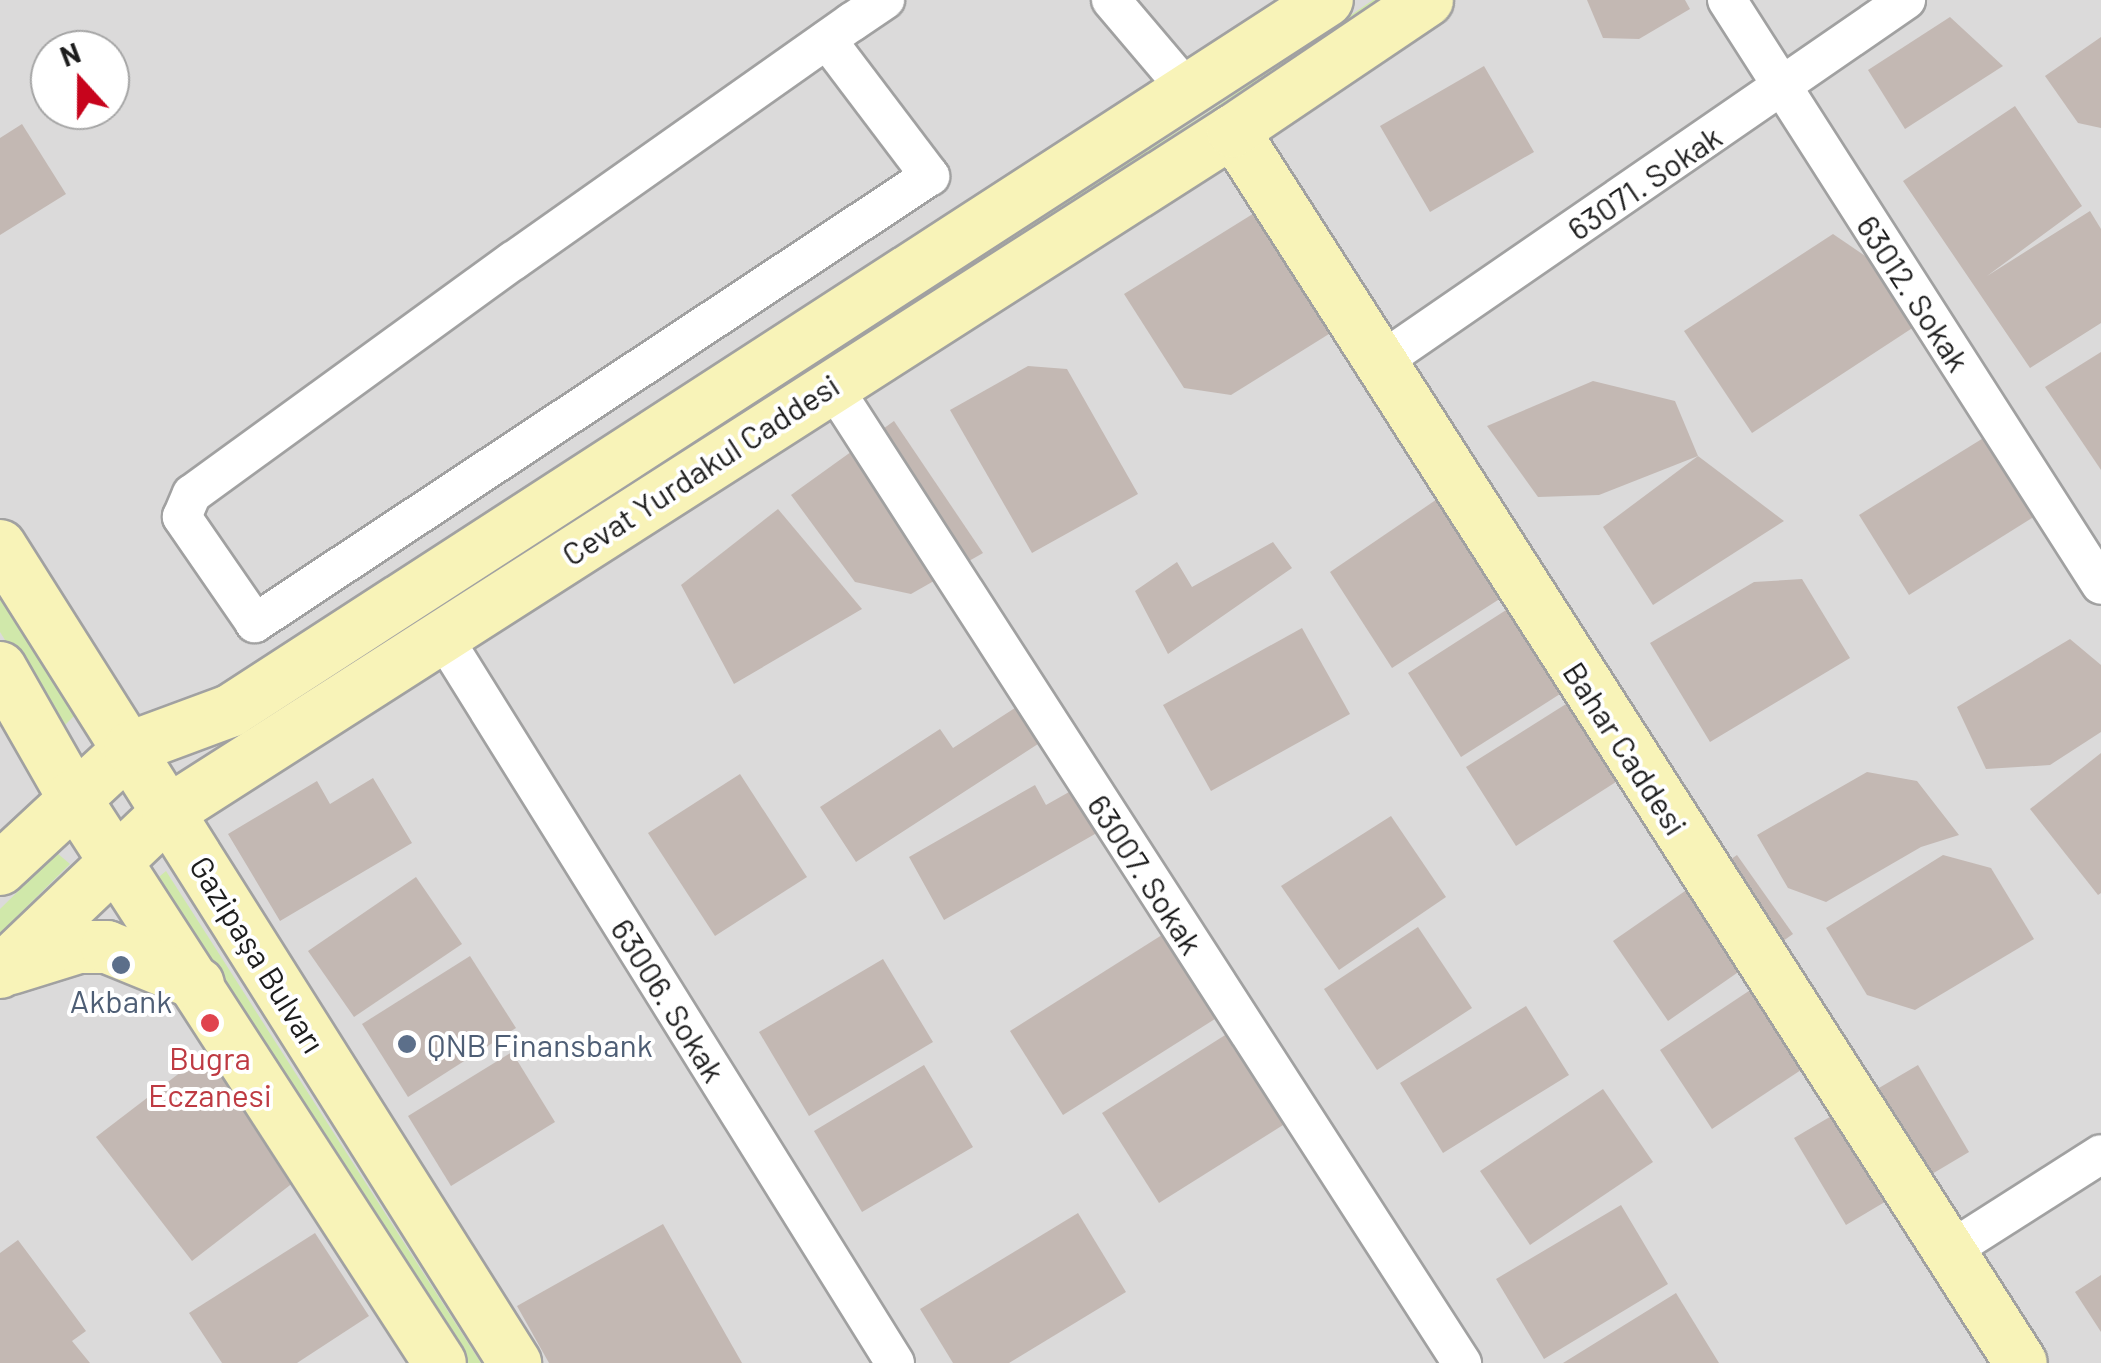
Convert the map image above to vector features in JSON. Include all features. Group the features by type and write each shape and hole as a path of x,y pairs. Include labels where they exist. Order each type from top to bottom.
{"main road":[{"name":"Cevat Yurdakul Caddesi","path":"0,869 73,796 130,748 230,711 1190,93 1326,0"},
{"name":"Cevat Yurdakul Caddesi","path":"0,972 168,812 831,384 1233,131 1426,0"},
{"name":"Bahar Caddesi","path":"1233,131 2022,1363"},
{"name":"Gazipaşa Bulvarı","path":"0,546 515,1363"},
{"name":"Gazipaşa Bulvarı","path":"0,668 73,796 440,1363"},
{"path":"0,972 78,947 107,946 198,984"}],"street":[{"path":"827,40 930,176 255,623 182,517 192,494 827,40 885,0"},
{"path":"1111,0 1190,93"},
{"name":"63012. Sokak","path":"1727,0 2101,585"},
{"name":"63071. Sokak","path":"1379,362 1906,0"},
{"name":"63007. Sokak","path":"831,384 1462,1363"},
{"name":"63006. Sokak","path":"443,637 895,1363"},
{"path":"1948,1251 2101,1154"}],"shaded area":[{"path":"0,0 2101,0 2101,1363 0,1363"}],"green space":[{"path":"1373,0 1390,0 1215,119 236,733 232,728 1207,113"},
{"path":"0,595 77,713 61,729 0,632"},
{"path":"57,853 70,864 0,933 0,909"},
{"path":"166,871 481,1363 463,1363 153,882"}],"building":[{"path":"1587,0 1685,0 1690,9 1639,39 1603,38"},
{"path":"1950,17 2003,66 1905,129 1868,70"},
{"path":"2101,37 2101,128 2078,123 2045,76"},
{"path":"1484,66 1534,152 1430,212 1380,126"},
{"path":"2015,106 2082,206 1987,276 2090,211 2101,229 2101,323 2030,368 1903,181"},
{"path":"22,124 66,194 0,235 0,138"},
{"path":"1264,207 1345,324 1231,395 1184,388 1124,294"},
{"path":"1833,234 1877,264 1917,325 1752,433 1684,331"},
{"path":"2101,352 2101,470 2045,387"},
{"path":"1028,366 1067,369 1138,494 1032,553 950,410"},
{"path":"1593,381 1675,401 1698,456 1599,495 1538,497 1487,426"},
{"path":"894,421 983,553 911,594 855,582 791,495"},
{"path":"1985,437 2035,516 1909,595 1859,515"},
{"path":"1698,456 1784,521 1653,605 1603,527"},
{"path":"1446,493 1512,591 1392,668 1330,572"},
{"path":"778,509 862,609 734,684 681,585"},
{"path":"1273,542 1292,568 1168,654 1135,591 1177,562 1192,587"},
{"path":"1802,579 1850,658 1710,742 1650,643 1754,582"},
{"path":"1517,603 1571,687 1461,757 1408,673"},
{"path":"1302,628 1350,714 1211,791 1163,705"},
{"path":"2070,639 2101,665 2101,732 2050,765 1986,769 1957,707"},
{"path":"1566,704 1619,780 1516,846 1466,767"},
{"path":"1018,706 1041,742 856,862 820,807 940,729 953,748"},
{"path":"2101,753 2101,893 2098,895 2030,809"},
{"path":"1867,772 1917,781 1959,835 1921,847 1826,902 1788,888 1757,835"},
{"path":"740,774 807,877 715,936 648,833"},
{"path":"373,778 412,843 280,921 228,834 317,781 330,804"},
{"path":"1085,783 1109,826 944,920 909,857 1035,785 1046,805"},
{"path":"1391,816 1446,897 1339,970 1281,886"},
{"path":"1737,855 1793,934 1668,1021 1613,941"},
{"path":"1943,855 1991,868 2034,939 1915,1010 1867,995 1826,928"},
{"path":"416,877 462,944 354,1017 308,951"},
{"path":"1418,927 1472,1008 1377,1070 1324,989"},
{"path":"1173,928 1226,1012 1063,1115 1010,1031"},
{"path":"470,956 516,1028 408,1097 362,1024"},
{"path":"883,959 933,1042 809,1116 759,1032"},
{"path":"1788,965 1840,1044 1712,1129 1660,1050"},
{"path":"1526,1006 1569,1075 1443,1153 1400,1083"},
{"path":"1241,1025 1299,1115 1159,1203 1102,1113"},
{"path":"512,1052 555,1122 451,1186 408,1116"},
{"path":"218,1057 307,1172 192,1261 96,1137 194,1062"},
{"path":"924,1065 973,1147 862,1212 814,1131"},
{"path":"1918,1065 1969,1152 1846,1225 1794,1138"},
{"path":"1603,1089 1653,1162 1530,1245 1480,1171"},
{"path":"1621,1205 1668,1284 1544,1359 1496,1279"},
{"path":"1078,1213 1126,1292 1009,1363 953,1363 920,1309"},
{"path":"663,1224 742,1363 549,1363 517,1306"},
{"path":"315,1233 369,1316 297,1363 222,1363 189,1313"},
{"path":"18,1240 86,1331 72,1341 90,1363 0,1363 0,1253"},
{"path":"2101,1275 2101,1332 2075,1292"},
{"path":"1676,1293 1719,1363 1563,1363"}],"place":[{"name":"Akbank","path":"121,965"},
{"name":"Bugra Eczanesi","path":"210,1023"},
{"name":"QNB Finansbank","path":"407,1044"}]}
